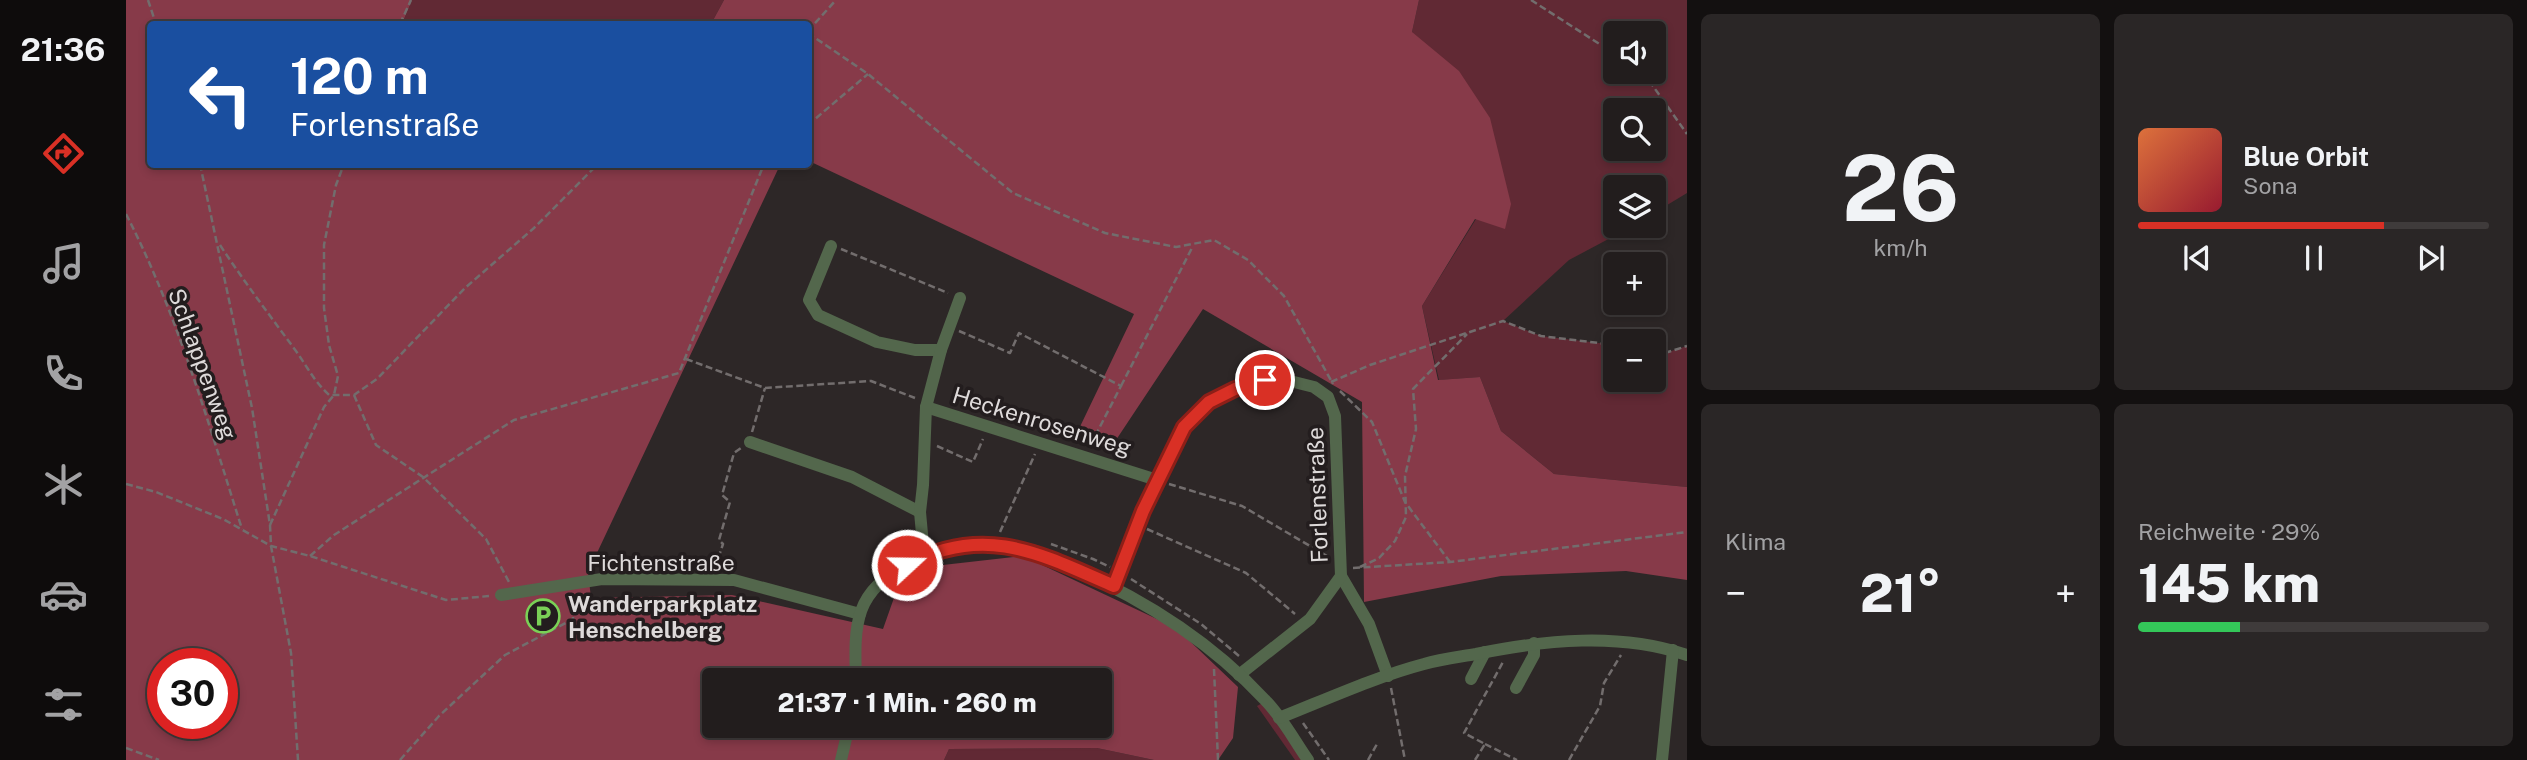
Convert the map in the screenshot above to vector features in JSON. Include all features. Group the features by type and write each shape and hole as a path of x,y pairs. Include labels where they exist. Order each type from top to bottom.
{"street":[{"path":"831,246 809,300 818,315 877,342 915,350 941,350"},
{"path":"923,556 920,512 926,407 941,350 960,298"},
{"name":"Forlenstraße","path":"1114,586 1137,524 1184,427 1209,402 1235,389 1265,380 1282,379 1314,387 1328,397 1335,416 1341,572 1310,619 1239,674"},
{"name":"Heckenrosenweg","path":"926,407 1157,480"},
{"path":"750,442 852,477 920,512"},
{"path":"856,668 855,638 860,614 869,593 890,573 923,556 983,544 1012,546 1048,557 1114,586 1164,615 1213,651 1266,701 1308,760"},
{"path":"1341,572 1369,624 1388,676"},
{"name":"Fichtenstraße","path":"501,594 602,579 734,580 860,614"},
{"path":"1279,718 1424,664 1534,643 1565,640 1628,643 1673,650 1687,655"},
{"path":"1516,688 1534,655 1534,643"},
{"path":"1662,760 1673,650"},
{"path":"1471,678 1485,652"},
{"path":"841,760 846,738"}],"path":[{"path":"148,0 155,21"},
{"path":"401,21 411,0"},
{"path":"812,27 836,0"},
{"path":"1531,0 1603,46"},
{"path":"812,35 868,74 1013,193 1105,233 1176,247 1214,240 1248,260 1284,296 1331,382 1372,422 1405,502 1450,562"},
{"path":"812,122 868,74"},
{"path":"1652,84 1687,134"},
{"path":"201,168 252,408 271,546 291,653 298,760"},
{"path":"270,525 324,407 334,395 338,376 329,345 324,308 324,245 336,185 342,168"},
{"path":"218,243 263,309 295,349 314,381 329,394 354,395 377,379 465,288 534,228 594,168"},
{"path":"310,556 334,535 514,420 679,373 762,168"},
{"name":"Schlappenweg","path":"126,214 146,253 198,391 242,529"},
{"path":"1084,456 1194,244"},
{"path":"831,246 960,298"},
{"path":"1331,382 1370,365 1503,321 1541,336 1603,344"},
{"path":"950,327 1010,353 1018,333 1121,386"},
{"path":"1341,572 1380,558 1395,541 1406,517 1405,476 1416,429 1413,389 1469,332"},
{"path":"1666,352 1687,346"},
{"name":"Heckenrosenweg","path":"685,358 765,388 871,381 916,398 926,407"},
{"path":"711,580 723,544 719,540 730,502 722,495 734,453 750,442 765,388"},
{"path":"354,395 376,445 423,477 486,538 515,592"},
{"path":"925,440 973,462 989,426"},
{"path":"1000,532 1041,442"},
{"path":"1157,480 1242,506 1330,558"},
{"path":"126,484 156,492 242,529 271,546 446,600 501,594"},
{"path":"1137,524 1246,573 1305,623"},
{"path":"1357,568 1450,562 1687,532"},
{"path":"400,760 439,716 505,655 573,619 573,584"},
{"path":"1569,760 1600,706 1604,683 1628,643"},
{"path":"1511,647 1464,733 1517,760"},
{"path":"1213,651 1218,760"},
{"path":"1388,676 1405,760"},
{"path":"1295,712 1329,760"},
{"path":"1368,760 1377,744"},
{"path":"1475,760 1485,744"},
{"path":"126,748 159,760"}],"shaded area":[{"path":"126,0 412,0 403,21 147,21 147,168 779,168 588,572 591,598 732,595 883,629 895,595 934,566 1023,556 1176,628 1238,687 1233,738 1218,760 1154,760 1097,748 949,749 944,760 126,760"},
{"path":"412,0 724,0 713,21 403,21"},
{"path":"724,0 1419,0 1412,32 1459,71 1490,118 1511,204 1505,229 1475,219 1422,306 1438,380 1480,377 1501,431 1554,474 1687,487 1687,580 1626,571 1501,576 1364,602 1362,402 1203,309 1116,440 1076,435 1134,314 812,162 812,21 713,21"},
{"path":"1419,0 1687,0 1687,193 1666,206 1666,175 1603,175 1603,238 1610,238 1569,260 1503,321 1541,336 1603,344 1603,392 1666,392 1666,352 1687,346 1687,487 1554,474 1501,431 1480,377 1439,380 1422,306 1476,219 1412,32"},
{"path":"1266,701 1308,760 1295,760 1257,706"},
{"path":"1097,748 1154,760 944,760 949,749"}],"place":[{"name":"Wanderparkplatz Henschelberg","path":"543,616"}],"route":[{"path":"907,565 923,556 958,548 983,544 1012,546 1048,557 1114,586 1137,524 1184,427 1209,402 1235,389 1265,380"}]}
